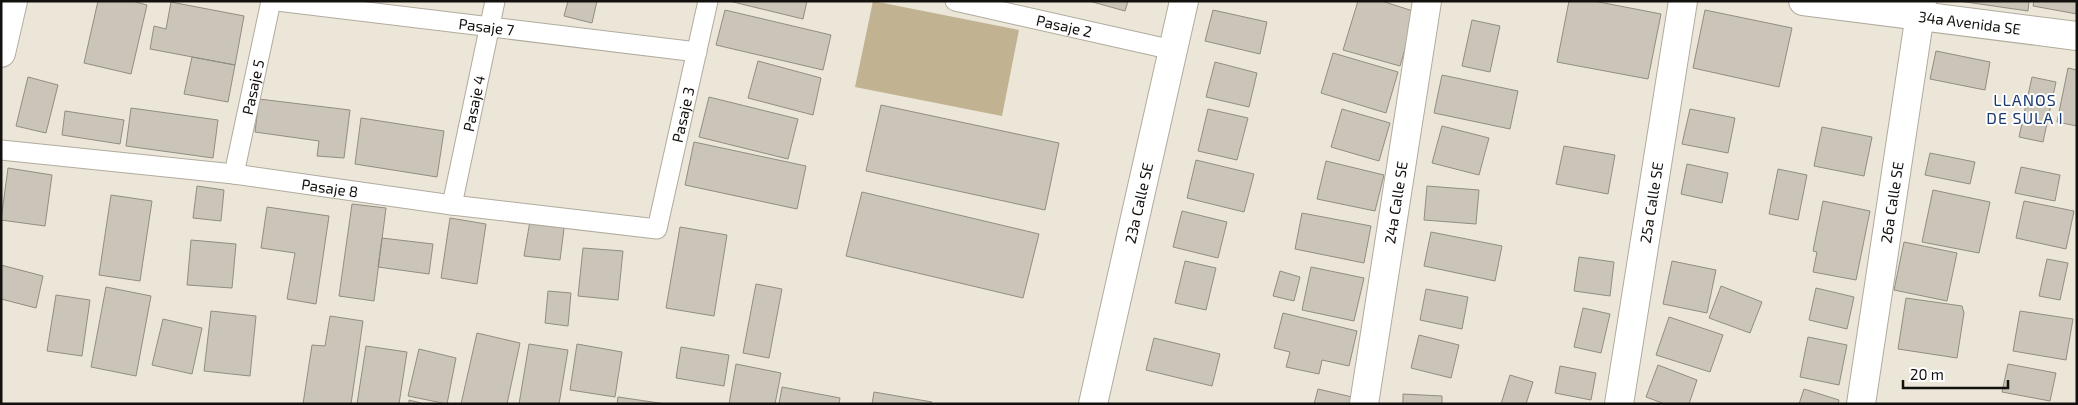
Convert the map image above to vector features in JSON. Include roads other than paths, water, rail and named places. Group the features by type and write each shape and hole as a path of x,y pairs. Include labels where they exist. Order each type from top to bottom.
{"street":[{"path":"1,53 13,1"},
{"name":"23a Calle SE","path":"1093,404 1184,1"},
{"name":"24a Calle SE","path":"1364,404 1427,1"},
{"name":"25a Calle SE","path":"1619,404 1683,1"},
{"name":"34a Avenida SE","path":"1803,1 1921,9 2077,36"},
{"name":"26a Calle SE","path":"1861,404 1921,9"}],"lane":[{"name":"Pasaje 5","path":"234,174 271,1"},
{"name":"Pasaje 7","path":"277,1 697,52"},
{"name":"Pasaje 4","path":"452,205 495,1"},
{"name":"Pasaje 3","path":"657,229 708,1"},
{"name":"Pasaje 2","path":"955,1 1173,50"},
{"name":"Pasaje 8","path":"1,150 234,174 452,205 657,229"}],"district":[{"name":"LLANOS DE SULA I","path":"2025,108"}]}
